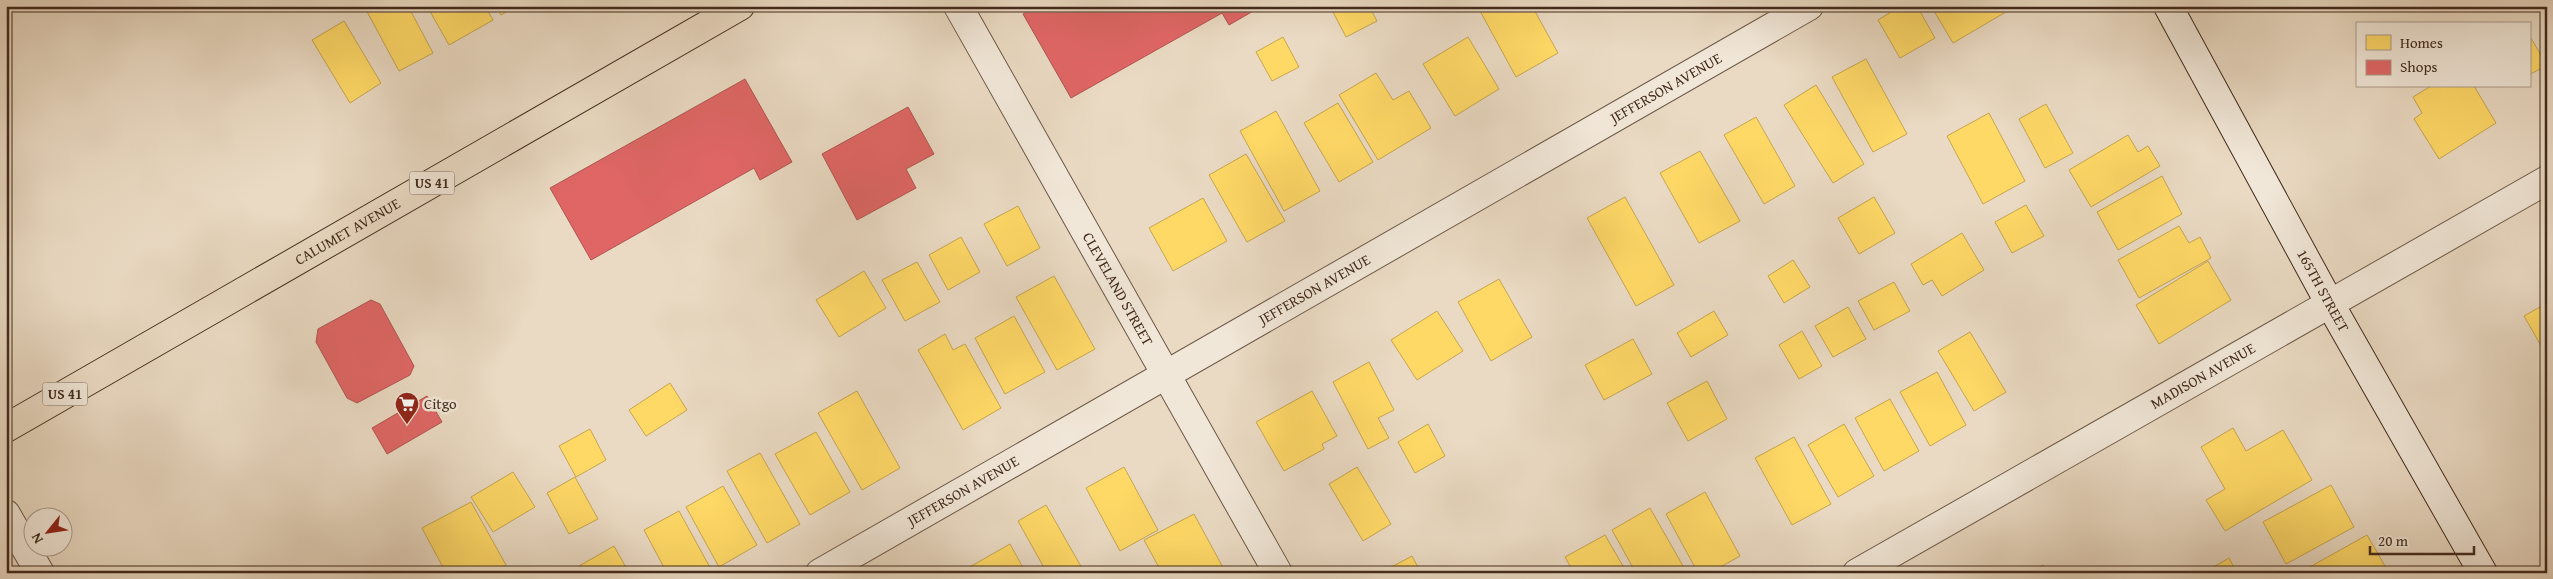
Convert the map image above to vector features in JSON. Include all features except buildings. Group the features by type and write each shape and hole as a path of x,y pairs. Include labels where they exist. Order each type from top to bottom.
{"main road":[{"name":"CALUMET AVENUE","path":"6,428 740,6"}],"street":[{"name":"CLEVELAND STREET","path":"958,6 1278,573"},
{"name":"JEFFERSON AVENUE","path":"820,573 1809,6"},
{"name":"165TH STREET","path":"2168,6 2330,304 2483,573"},
{"name":"MADISON AVENUE","path":"1858,573 2547,180"},
{"path":"6,514 40,573"}],"place":[{"name":"Citgo","path":"407,425"}]}
